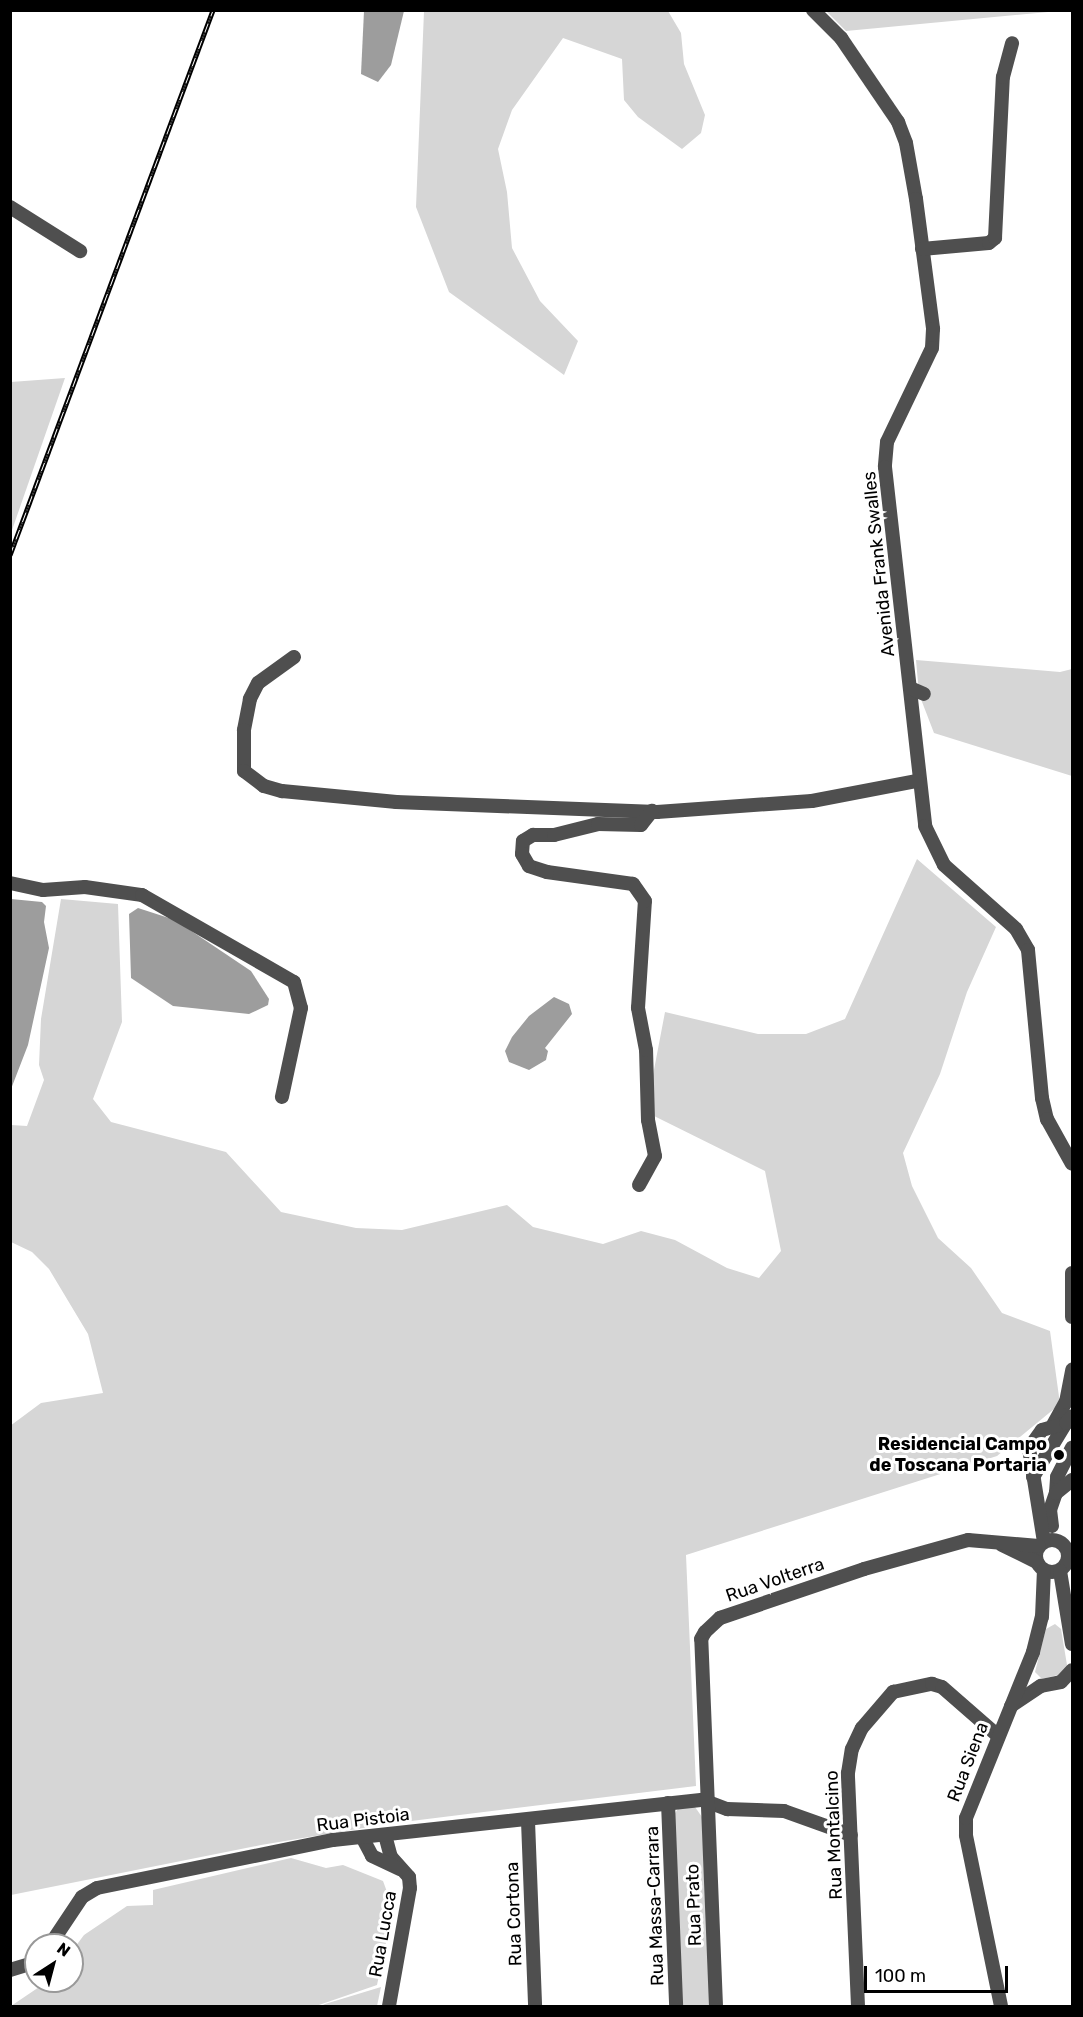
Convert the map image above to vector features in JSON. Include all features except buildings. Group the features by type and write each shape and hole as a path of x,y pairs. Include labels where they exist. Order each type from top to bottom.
{"street":[{"name":"Avenida Frank Swalles","path":"813,10 841,38 897,122 906,143 933,329 932,348 887,442 885,467 910,688 917,781 925,826 935,852 944,865 1016,929 1028,950 1044,1110 1072,1164"},
{"path":"922,249 989,243 995,238 1003,77 1012,44"},
{"path":"10,207 80,251"},
{"path":"294,657 267,674 250,699 242,764 251,778 264,786 282,791 396,802 652,811 812,801 917,781"},
{"path":"910,688 924,694"},
{"path":"639,1185 655,1156 648,1120 646,1050 638,1008 645,901 633,884 547,872 530,866 522,854 523,841 533,835 554,835 597,824 641,825 652,811"},
{"path":"10,883 43,890 85,887 142,895 294,982 301,1008 282,1097"},
{"path":"1072,1276 1072,1317"},
{"path":"1059,1546 1033,1477 1066,1422 1066,1402 1072,1370"},
{"path":"1072,1448 1057,1477 1056,1493 1050,1510 1059,1546 1060,1571 1072,1644"},
{"path":"1056,1493 1072,1480"},
{"name":"Rua Volterra","path":"710,1802 701,1639 712,1624 864,1569 968,1540 1059,1546"},
{"name":"Rua Volterra","path":"992,1540 1041,1566"},
{"name":"Rua Siena","path":"1001,2007 966,1835 969,1806 1028,1666 1042,1617 1041,1566 1059,1546"},
{"path":"1041,1566 1060,1571"},
{"path":"1042,1617 1067,1619"},
{"path":"1028,1666 1034,1682 1041,1686"},
{"path":"1011,1706 1041,1686 1067,1685 1072,1670"},
{"name":"Rua Montalcino","path":"858,2007 848,1773 852,1749 862,1728 893,1692 926,1684 942,1688 997,1735"},
{"name":"Rua Pistoia","path":"58,1933 82,1897 97,1888 385,1835 528,1821 668,1803 710,1802 727,1809 784,1811 851,1835"},
{"name":"Rua Prato","path":"710,1802 716,2007"},
{"name":"Rua Massa-Carrara","path":"668,1803 676,2007"},
{"name":"Rua Cortona","path":"528,1821 535,2007"},
{"name":"Rua Lucca","path":"385,1835 391,1857 409,1877 409,1893 389,2007"},
{"name":"Rua Lucca","path":"362,1838 381,1863 402,1870"}],"shaded area":[{"path":"364,11 404,11 391,65 378,82 361,74"},
{"path":"424,11 668,11 681,33 684,64 705,115 701,133 682,149 638,117 624,100 622,59 563,38 512,110 498,149 507,192 512,248 540,301 578,341 564,375 449,292 416,207"},
{"path":"826,11 1059,11 846,31"},
{"path":"65,378 11,533 11,382"},
{"path":"916,660 1060,672 1072,669 1072,776 934,733 919,694"},
{"path":"917,859 996,927 967,992 940,1074 903,1153 912,1186 938,1238 971,1268 1002,1313 1050,1331 1060,1404 997,1456 686,1555 696,1786 387,1824 261,1845 11,1895 10,1426 41,1403 103,1393 88,1334 49,1269 32,1252 11,1242 11,1125 27,1126 44,1080 39,1065 41,1019 61,899 118,904 122,1022 93,1099 111,1122 226,1152 281,1212 356,1228 402,1230 507,1205 533,1227 603,1244 641,1231 675,1240 727,1268 759,1278 781,1251 765,1171 646,1112 665,1012 758,1034 806,1034 845,1019"},
{"path":"11,899 42,902 46,906 44,922 49,948 28,1045 11,1089"},
{"path":"138,908 175,920 251,971 269,999 268,1005 249,1014 173,1006 131,978 129,914"},
{"path":"554,997 569,1004 572,1014 545,1048 548,1051 546,1060 529,1070 509,1062 505,1051 512,1037 529,1016"},
{"path":"1055,1624 1061,1629 1067,1665 1058,1675 1042,1679 1035,1672 1046,1629"},
{"path":"680,1806 695,1807 702,1817 710,2006 680,2006 673,1816"},
{"path":"291,1858 326,1868 343,1865 383,1881 390,1900 389,1928 377,1985 316,2006 11,2006 30,1993 84,1993 84,1935 127,1906 153,1905 153,1890"},
{"path":"381,1987 377,2006 321,2006 325,2004"}],"railway":[{"path":"10,555 213,10"}],"place":[{"name":"Residencial Campo de Toscana Portaria","path":"1059,1455"}]}
